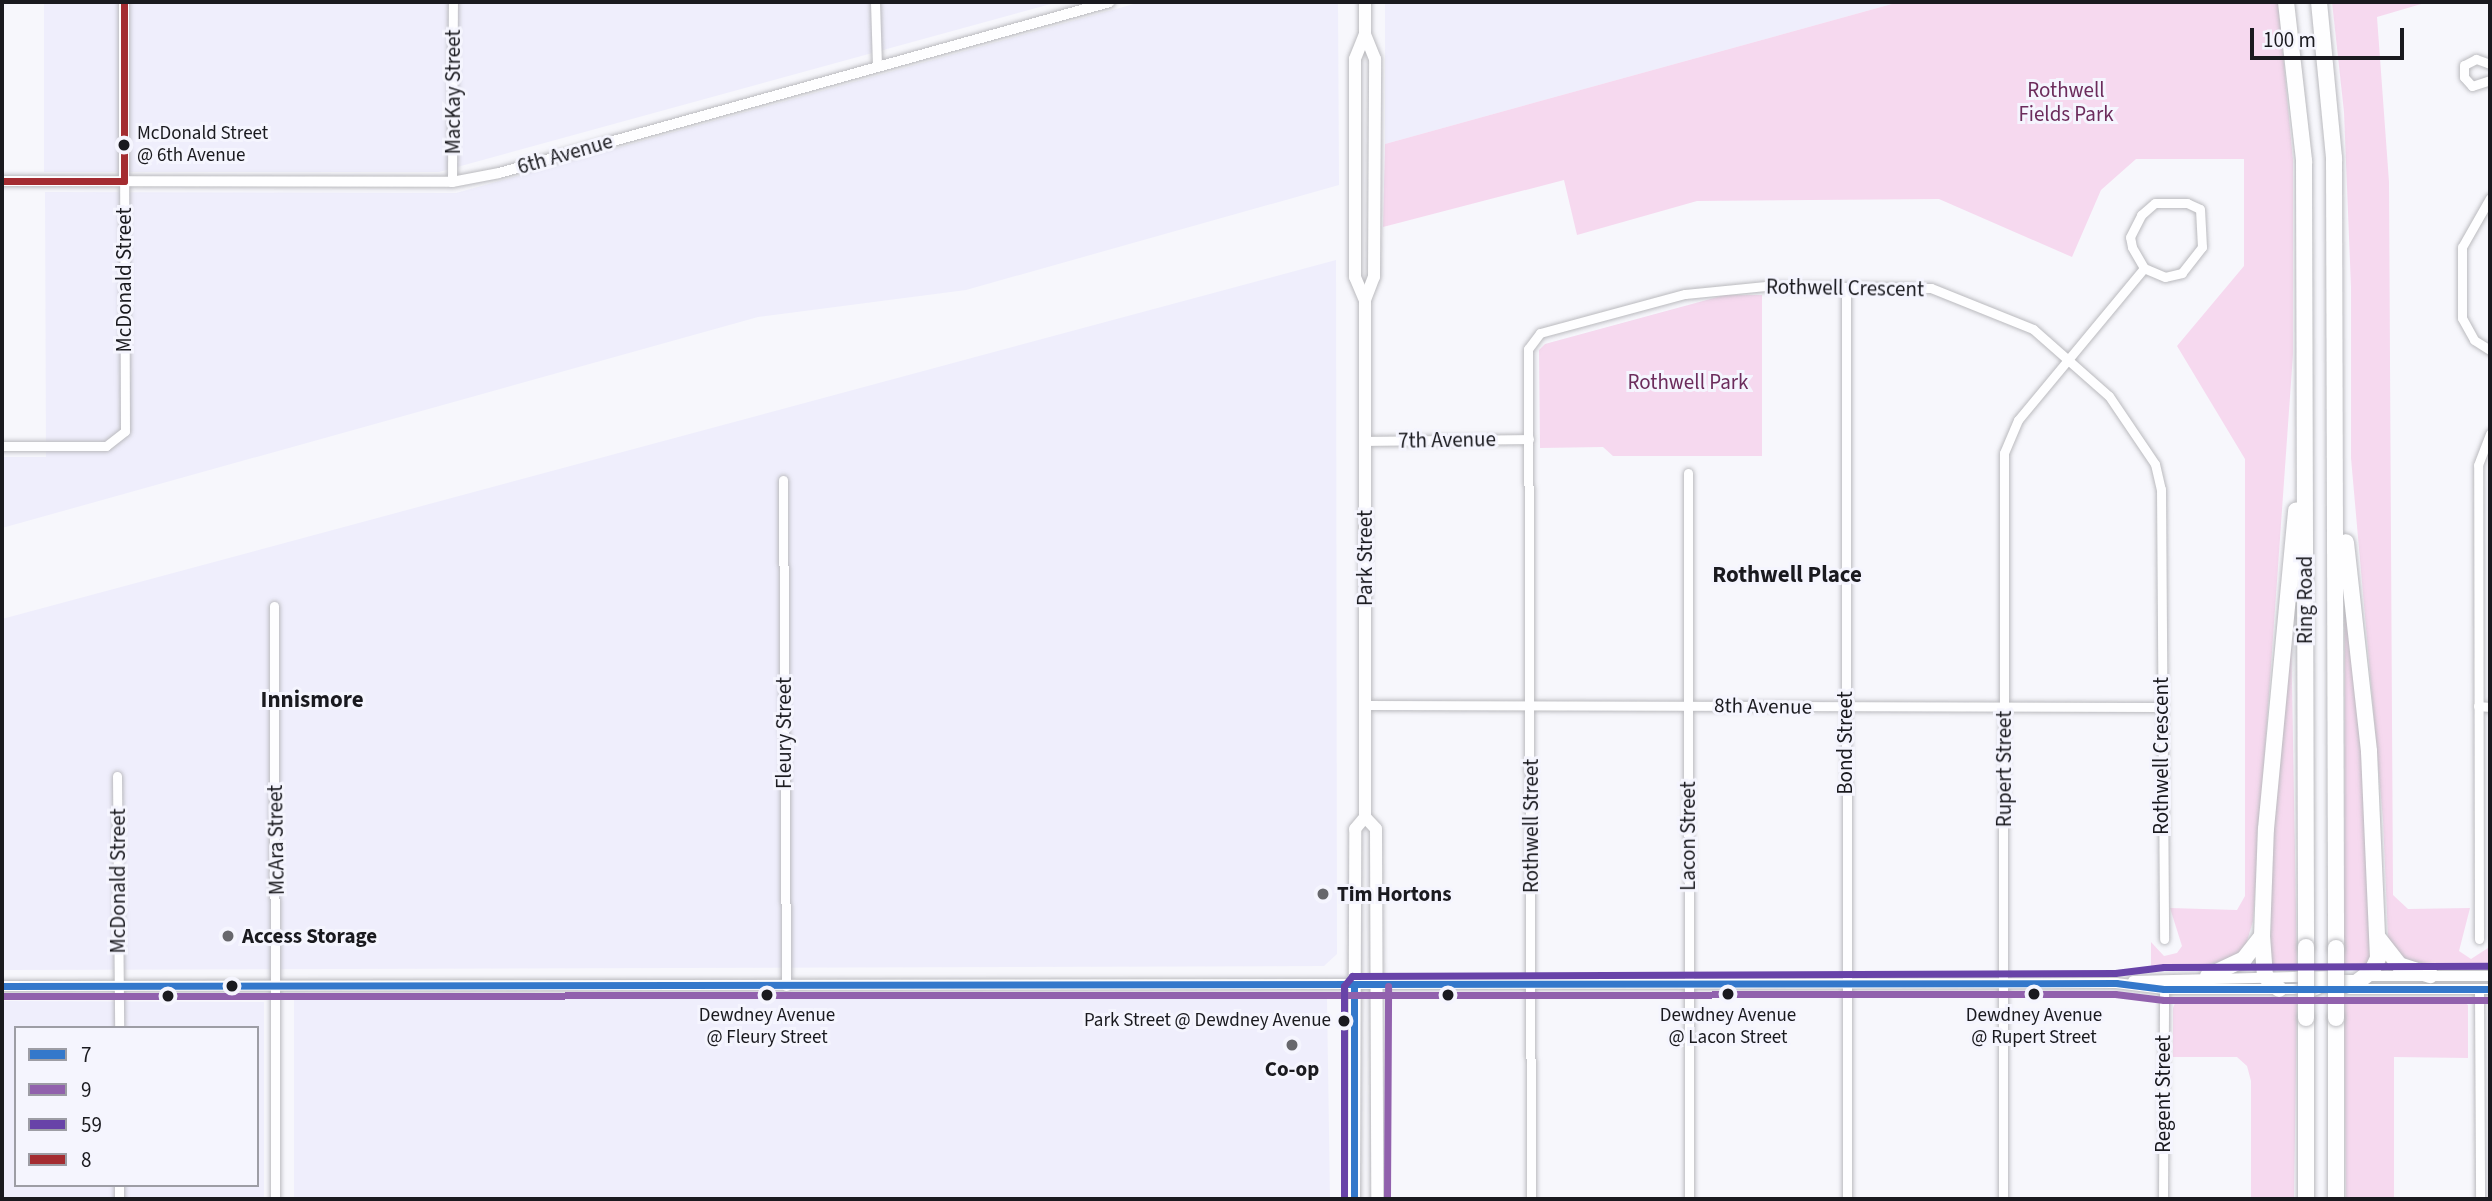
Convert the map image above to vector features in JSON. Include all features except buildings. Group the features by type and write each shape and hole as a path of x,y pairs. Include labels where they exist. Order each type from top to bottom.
{"highway":[{"name":"Ring Road","path":"2286,2 2304,161 2306,1199"},
{"name":"Ring Road","path":"2319,2 2334,158 2338,474 2336,1199"},
{"path":"2279,989 2265,976 2262,936 2273,746 2305,420"},
{"path":"2310,989 2325,984 2356,983 2367,976 2376,966 2379,939 2369,751 2338,474"},
{"path":"2208,976 2244,959 2262,936"},
{"path":"2379,939 2399,965 2430,975"}],"main road":[{"name":"Park Street","path":"1365,2 1365,34 1355,59 1355,277 1365,300"},
{"name":"Park Street","path":"1354,1199 1355,829 1365,817 1365,300 1374,277 1375,59 1365,34"},
{"name":"Park Street","path":"1365,817 1376,829 1377,1199"}],"street":[{"name":"McDonald Street","path":"2,446 106,446 125,431 124,2"},
{"name":"MacKay Street","path":"452,182 453,2"},
{"path":"875,2 877,66"},
{"name":"6th Avenue","path":"2,181 452,182 499,173 1110,2"},
{"path":"2490,64 2476,59 2464,65 2464,77 2472,86 2490,80"},
{"path":"2490,198 2462,247 2462,318 2474,340 2490,350"},
{"path":"2155,203 2187,203 2200,209 2202,247 2182,274 2165,277 2144,268 2130,237 2141,215 2155,203"},
{"name":"Rupert Street","path":"2003,1199 2004,453 2018,420 2066,358 2144,268"},
{"name":"Rothwell Crescent","path":"1529,453 1528,349 1540,333 1685,293 1766,286 1931,288 2033,329 2121,408 2160,475 2164,939"},
{"name":"Bond Street","path":"1846,287 1847,1199"},
{"path":"2479,939 2478,465 2489,436"},
{"name":"7th Avenue","path":"1365,441 1529,439"},
{"name":"Rothwell Street","path":"1529,453 1531,1199"},
{"name":"Lacon Street","path":"1688,473 1689,1199"},
{"name":"Fleury Street","path":"783,480 786,986"},
{"name":"McAra Street","path":"274,606 275,1199"},
{"name":"8th Avenue","path":"1365,705 2162,707"},
{"path":"2478,706 2490,707"},
{"name":"McDonald Street","path":"117,776 119,1026"},
{"path":"2,986 1688,985 2116,983 2208,976 2490,976"},
{"path":"2116,983 2164,989 2485,989 2480,1199"},
{"name":"Regent Street","path":"2163,1199 2164,989"}],"shaded area":[{"path":"44,2 1058,2 439,172 44,172"},
{"path":"1141,2 1338,2 1339,185 966,290 758,317 2,528 2,457 46,457 45,192 456,193"},
{"path":"1385,2 1899,2 1385,144"},
{"path":"1336,260 1337,954 1324,966 2,970 2,619"},
{"path":"294,999 1327,999 1330,1199 294,1199"},
{"path":"2,1001 264,1002 264,1199 2,1199"}],"green space":[{"name":"Rothwell Fields Park","path":"1899,2 2278,2 2293,160 2293,354 2253,921 2245,948 2232,958 2202,966 2151,969 2151,942 2164,956 2177,953 2182,946 2170,908 2237,910 2245,896 2245,459 2177,346 2244,266 2244,159 2136,159 2101,190 2072,257 1939,199 1697,201 1577,235 1564,180 1383,227 1385,144"},
{"path":"2332,2 2428,2 2377,17 2389,182 2393,895 2408,909 2470,908 2459,951 2471,959 2488,948 2488,969 2410,962 2399,956 2388,937 2383,820 2351,458 2351,287 2344,112"},
{"name":"Rothwell Park","path":"1725,295 1762,295 1762,456 1613,456 1603,447 1540,448 1539,350 1545,344"},
{"path":"2345,605 2366,787 2372,953 2366,967 2344,970"},
{"path":"2291,627 2297,970 2276,970 2270,966 2272,831"},
{"path":"2456,997 2468,1005 2468,1058 2394,1057 2394,1199 2346,1199 2344,998"},
{"path":"2177,998 2297,998 2294,1199 2251,1199 2251,1081 2247,1066 2237,1057 2173,1057 2173,1008"}],"transit line":[{"name":"8","path":"2,181 124,181 124,2"},
{"name":"59","path":"1344,1199 1344,986 1352,976 2115,973 2164,967 2490,966"},
{"name":"7","path":"2,986 2116,983 2164,989 2490,989"},
{"name":"7","path":"1354,986 1354,1199"},
{"name":"9","path":"1387,1199 1388,986"},
{"name":"9","path":"2,996 2115,994 2164,1000 2490,1000"}],"place":[{"name":"McDonald Street @ 6th Avenue","path":"124,145"},
{"name":"Tim Hortons","path":"1323,894"},
{"name":"Access Storage","path":"228,936"},
{"name":"Dewdney Avenue @ Lacon Street","path":"1728,994"},
{"name":"Dewdney Avenue @ Rupert Street","path":"2034,994"},
{"name":"Dewdney Avenue @ Fleury Street","path":"767,995"},
{"name":"Park Street @ Dewdney Avenue","path":"1344,1021"},
{"name":"Co-op","path":"1292,1045"}],"district":[{"name":"Rothwell Place","path":"1787,575"},
{"name":"Innismore","path":"312,700"}]}
